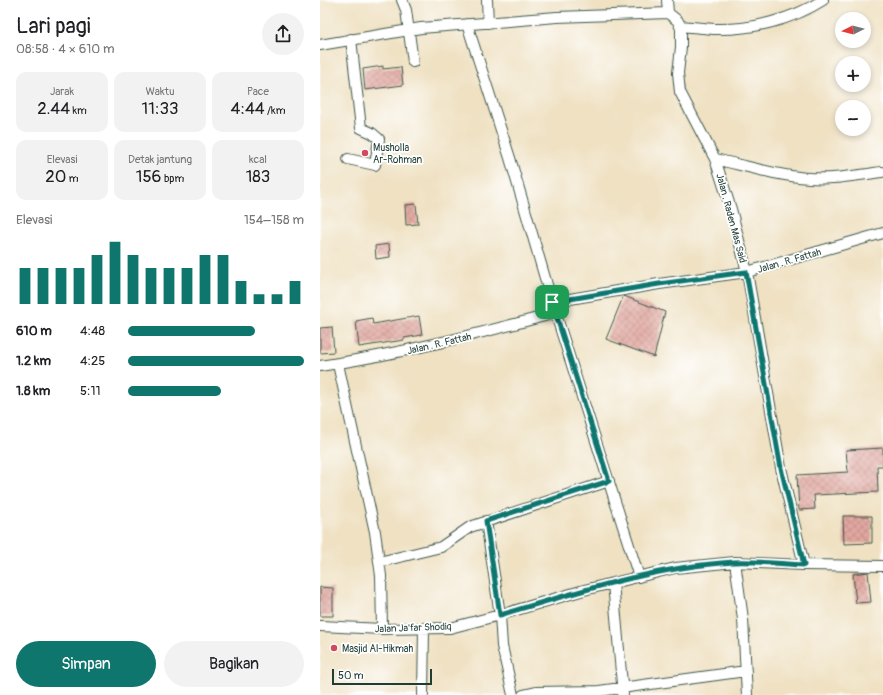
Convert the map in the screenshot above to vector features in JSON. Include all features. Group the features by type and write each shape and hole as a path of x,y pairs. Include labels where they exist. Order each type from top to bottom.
{"street":[{"path":"402,0 406,10 413,62"},
{"path":"486,0 488,23"},
{"path":"667,0 668,13"},
{"path":"320,44 408,30 557,17 668,13 678,21 680,26 714,29 738,28 762,24 798,13 823,0"},
{"path":"467,24 510,158 552,302 639,577"},
{"name":"Jalan . Raden Mas Said","path":"680,26 682,36 678,73 680,92 716,158 730,209 746,272 781,468 804,565"},
{"path":"348,160 375,166 378,138 362,128 352,39"},
{"path":"716,158 790,176 809,178 841,177 882,172"},
{"name":"Jalan . R. Fattah","path":"552,302 659,284 746,272 883,233"},
{"name":"Jalan . R. Fattah","path":"320,366 338,364 413,349 556,313"},
{"path":"338,364 375,532 381,576 382,629"},
{"path":"379,562 442,547 470,526 609,481"},
{"path":"486,521 500,615 502,646 513,695"},
{"path":"735,562 743,619 747,695"},
{"name":"Jalan Ja'far Shodiq","path":"320,626 382,629 450,628 584,590 675,568 735,562 883,566"},
{"path":"613,583 622,691"},
{"path":"423,695 424,628"},
{"path":"523,695 536,692 622,691 746,671"}],"building":[{"path":"383,66 383,69 401,67 403,85 365,90 363,69"},
{"path":"416,204 418,224 406,225 405,205"},
{"path":"389,244 390,257 376,259 375,246"},
{"path":"624,296 665,312 654,357 606,339"},
{"path":"419,316 422,335 404,338 404,340 359,347 356,321 372,318 373,324"},
{"path":"332,327 334,352 320,353 320,328"},
{"path":"883,448 883,466 877,466 878,492 814,495 815,509 799,510 797,475 848,472 846,450"},
{"path":"843,516 872,516 872,543 844,544"},
{"path":"868,572 871,602 856,603 853,574"},
{"path":"320,587 333,588 333,616 320,616"}],"place":[{"name":"Musholla Ar-Rohman","path":"365,153"},
{"name":"Masjid Al-Hikmah","path":"334,648"}],"route":[{"path":"746,272 781,468 804,565 735,562 675,568 584,590 500,615 486,521 609,481 552,302 578,299 659,284 746,272"}]}
